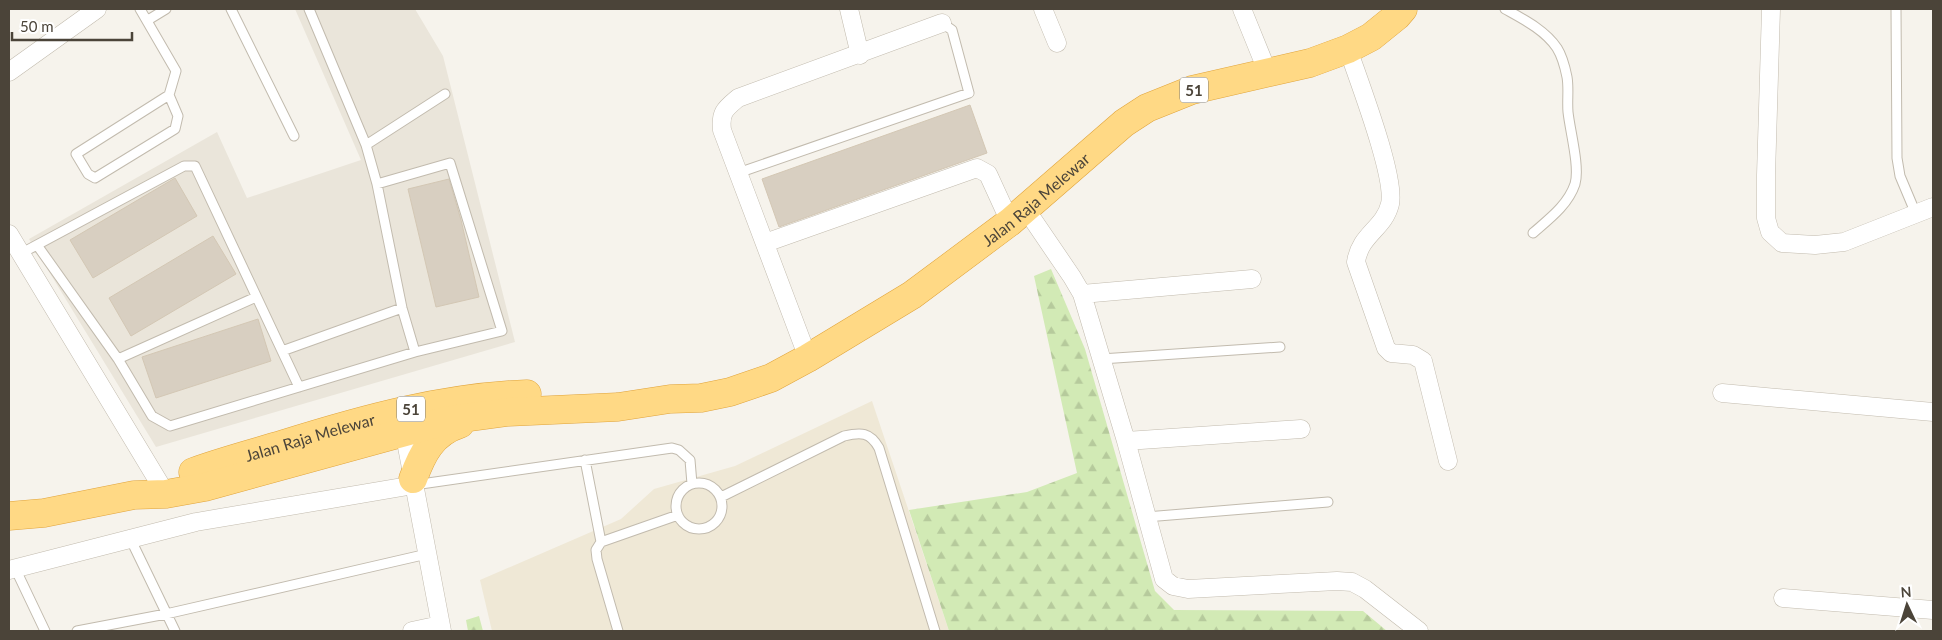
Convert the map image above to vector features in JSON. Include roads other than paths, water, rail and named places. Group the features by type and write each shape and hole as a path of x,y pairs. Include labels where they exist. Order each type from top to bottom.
{"highway":[{"name":"Jalan Raja Melewar","path":"334,440 404,431 449,420 508,412 618,407 670,399 702,398 751,386 771,378 808,358 912,295 1017,215 1124,123 1147,108 1192,90 1310,64 1348,49 1371,36 1403,9"},
{"name":"Jalan Raja Melewar","path":"9,516 44,513 163,489 204,487 432,404 487,395 610,391 641,393 670,399"},
{"path":"413,482 426,448 439,434 457,425 508,412"},
{"path":"334,440 397,454 405,462 413,482"}],"street":[{"path":"9,72 97,9"},
{"path":"849,9 860,55"},
{"path":"1043,9 1057,43"},
{"path":"1242,9 1268,73"},
{"path":"1771,9 1766,175 1766,218 1770,232 1782,243 1815,245 1844,242 1933,207"},
{"path":"808,358 722,130 721,118 726,108 738,98 860,55 942,23"},
{"path":"1348,49 1378,141 1390,193 1390,204 1385,216 1361,244 1356,262 1386,348 1391,352 1413,355 1423,361 1448,460"},
{"path":"765,243 977,168 988,174 1017,215 1072,277 1082,294 1164,578 1180,589 1201,590 1337,580 1352,582 1366,589 1419,631"},
{"path":"9,234 163,489"},
{"path":"1082,294 1252,279"},
{"path":"1722,393 1933,412"},
{"path":"1126,441 1301,429"},
{"path":"404,431 441,628 412,631"},
{"path":"12,569 196,522 413,482"},
{"path":"1783,598 1933,610"}],"lane":[{"path":"140,9 176,71 169,95 178,116 176,129 96,178 88,174 76,154 169,95"},
{"path":"148,20 166,9"},
{"path":"231,9 294,136"},
{"path":"309,9 366,144 377,184 402,308 415,352"},
{"path":"1505,9 1545,35 1557,48 1563,61 1567,80 1570,133 1577,174 1575,184 1570,195 1559,210 1533,233"},
{"path":"1896,9 1897,158 1900,176 1916,214"},
{"path":"738,173 969,93 952,30 942,23"},
{"path":"366,144 445,94"},
{"path":"37,245 118,359 152,416 170,426 415,352 502,331 450,164 377,184"},
{"path":"20,254 184,166 195,166 299,387"},
{"path":"118,359 256,297"},
{"path":"282,351 402,308"},
{"path":"1101,359 1280,347"},
{"path":"721,497 844,436 856,433 867,434 874,439 879,448 935,631"},
{"path":"413,482 672,448 679,450 690,460 692,484"},
{"path":"585,460 601,542"},
{"path":"706,483 717,491 721,497 722,513 712,526 696,529 689,527 678,516 676,500 685,487 692,484 706,483"},
{"path":"1146,517 1328,502"},
{"path":"618,631 596,550 601,542 678,516"},
{"path":"130,538 176,631"},
{"path":"77,631 166,614 427,554"},
{"path":"12,569 45,631"}]}
